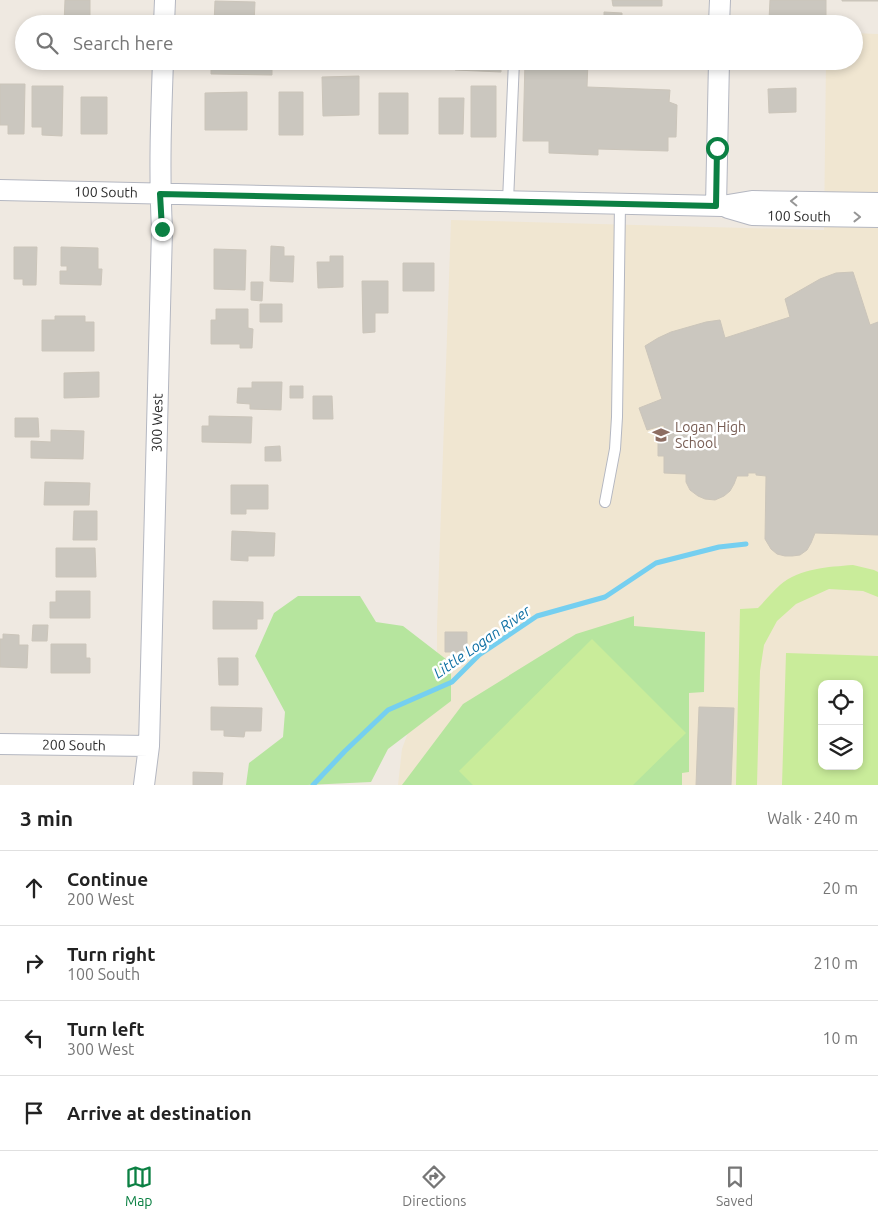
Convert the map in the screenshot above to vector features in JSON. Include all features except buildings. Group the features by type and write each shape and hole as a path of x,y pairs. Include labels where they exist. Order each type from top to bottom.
{"street":[{"path":"164,15 165,0"},
{"path":"720,0 720,15"},
{"name":"300 West","path":"144,785 149,746 162,229 160,158 163,70"},
{"path":"719,70 719,206"},
{"name":"100 South","path":"0,190 719,206 752,201 878,202"},
{"name":"100 South","path":"719,206 752,215 878,217"},
{"name":"200 South","path":"0,744 149,746"}],"lane":[{"path":"508,201 514,70"},
{"path":"605,502 615,449 617,417 620,204"}],"shaded area":[{"name":"Logan High School","path":"863,33 878,34 878,785 398,785 402,749 437,652 451,220 824,230 826,70 863,70"}],"green space":[{"path":"853,565 878,572 878,597 863,591 829,589 796,604 777,621 764,645 760,671 757,785 736,785 740,609 758,608 780,585 796,575 815,569"},
{"path":"298,596 360,596 376,622 403,626 451,663 451,701 388,749 371,782 246,785 249,763 283,737 285,712 255,656 274,613"},
{"path":"634,616 634,626 705,632 704,692 689,693 689,772 682,773 682,785 402,785 463,704 576,634"},
{"path":"592,639 686,733 633,785 473,785 459,771"},
{"path":"786,653 878,656 878,785 782,785"}],"waterway":[{"name":"Little Logan River","path":"313,785 388,710 452,682 479,655 537,616 605,597 656,563 719,547 746,544"}],"place":[{"name":"Logan High School","path":"661,435"}],"route":[{"path":"162,229 160,194 716,206 717,148"}]}
